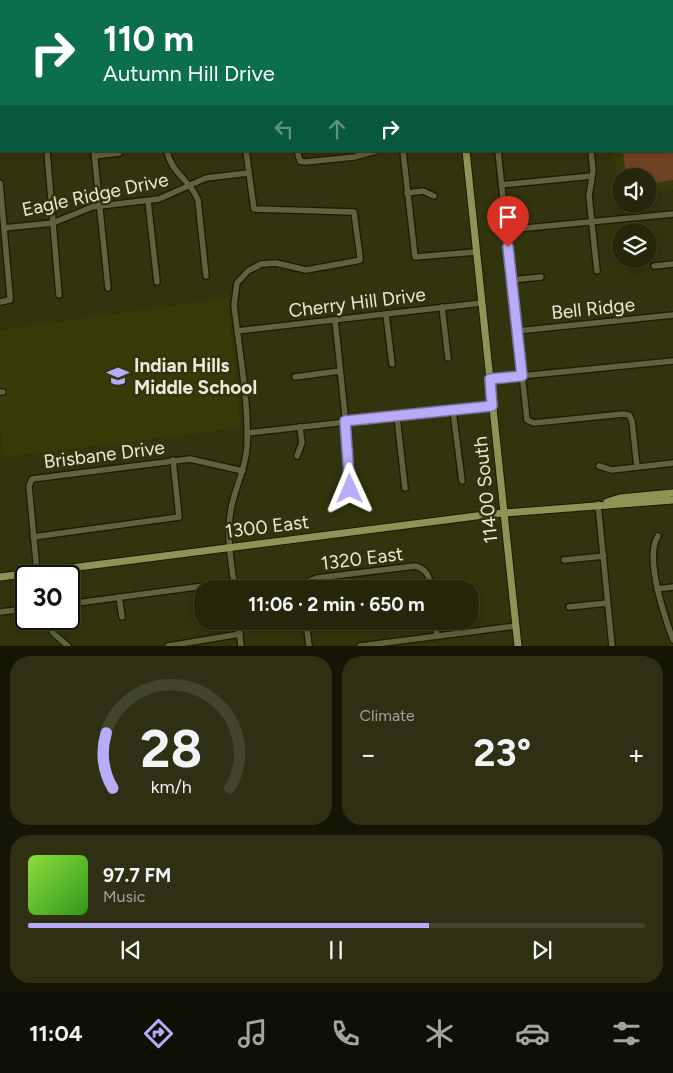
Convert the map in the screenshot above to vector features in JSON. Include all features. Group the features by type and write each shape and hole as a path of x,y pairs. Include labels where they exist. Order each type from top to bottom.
{"main road":[{"name":"11400 South","path":"466,152 518,646"},
{"name":"1300 East","path":"598,504 620,498 673,493"},
{"name":"1300 East","path":"80,566 504,513 598,504 622,505 673,500"},
{"name":"1300 East","path":"0,577 15,575"}],"street":[{"path":"47,152 59,295"},
{"path":"167,152 171,165 198,200 206,276"},
{"path":"233,580 229,547 231,510 243,471 247,433 235,291 242,276 254,267 276,263 296,270 306,270 360,260 354,212 256,210 252,207 246,152"},
{"path":"297,152 300,161 305,162 361,153"},
{"path":"403,152 415,257 476,252"},
{"path":"498,152 526,416 532,423 629,415 632,421 636,467"},
{"path":"591,152 592,176 589,196 597,271"},
{"path":"108,288 94,154 119,153"},
{"name":"Eagle Ridge Drive","path":"4,228 53,223 84,209 148,201 168,196 206,178 248,173"},
{"path":"501,184 592,176"},
{"path":"0,184 10,300 0,302"},
{"path":"407,193 423,191 434,196"},
{"path":"148,201 157,282"},
{"path":"506,230 673,214"},
{"path":"657,266 673,264"},
{"path":"512,280 541,277"},
{"name":"Cherry Hill Drive","path":"237,332 482,303"},
{"path":"442,308 448,358"},
{"path":"386,314 392,364"},
{"name":"Bell Ridge","path":"517,331 673,315"},
{"path":"335,320 352,482 347,495"},
{"path":"490,379 673,361"},
{"path":"295,377 340,372"},
{"path":"247,433 492,406"},
{"path":"453,410 462,481"},
{"path":"397,417 405,488"},
{"path":"297,456 302,443 300,427"},
{"path":"34,536 179,517 173,460"},
{"name":"Brisbane Drive","path":"36,565 29,486 32,479 173,460 199,460 243,471"},
{"path":"600,466 612,470 673,464"},
{"path":"598,504 612,646"},
{"path":"658,536 653,547 660,605 673,640"},
{"path":"564,560 604,556"},
{"name":"1320 East","path":"312,580 410,567 419,567 426,572 428,580"},
{"path":"658,589 673,588"},
{"path":"80,602 194,590"},
{"path":"119,597 122,617"},
{"path":"569,607 607,603"},
{"path":"0,612 15,610"},
{"path":"360,646 516,626"},
{"path":"52,630 68,646"},
{"path":"239,630 241,646"},
{"path":"307,630 309,646"},
{"path":"436,630 437,636"},
{"path":"168,646 240,634"}],"shaded area":[{"path":"614,152 673,152 673,190 657,192 657,168 616,168"},
{"path":"623,152 673,152 673,180 657,183 657,168 625,168"},
{"name":"Indian Hills Middle School","path":"228,298 240,428 4,457 0,422 0,330"}],"place":[{"name":"Indian Hills Middle School","path":"118,376"}],"route":[{"path":"350,489 352,482 345,421 492,406 490,379 522,376 508,247"}]}
